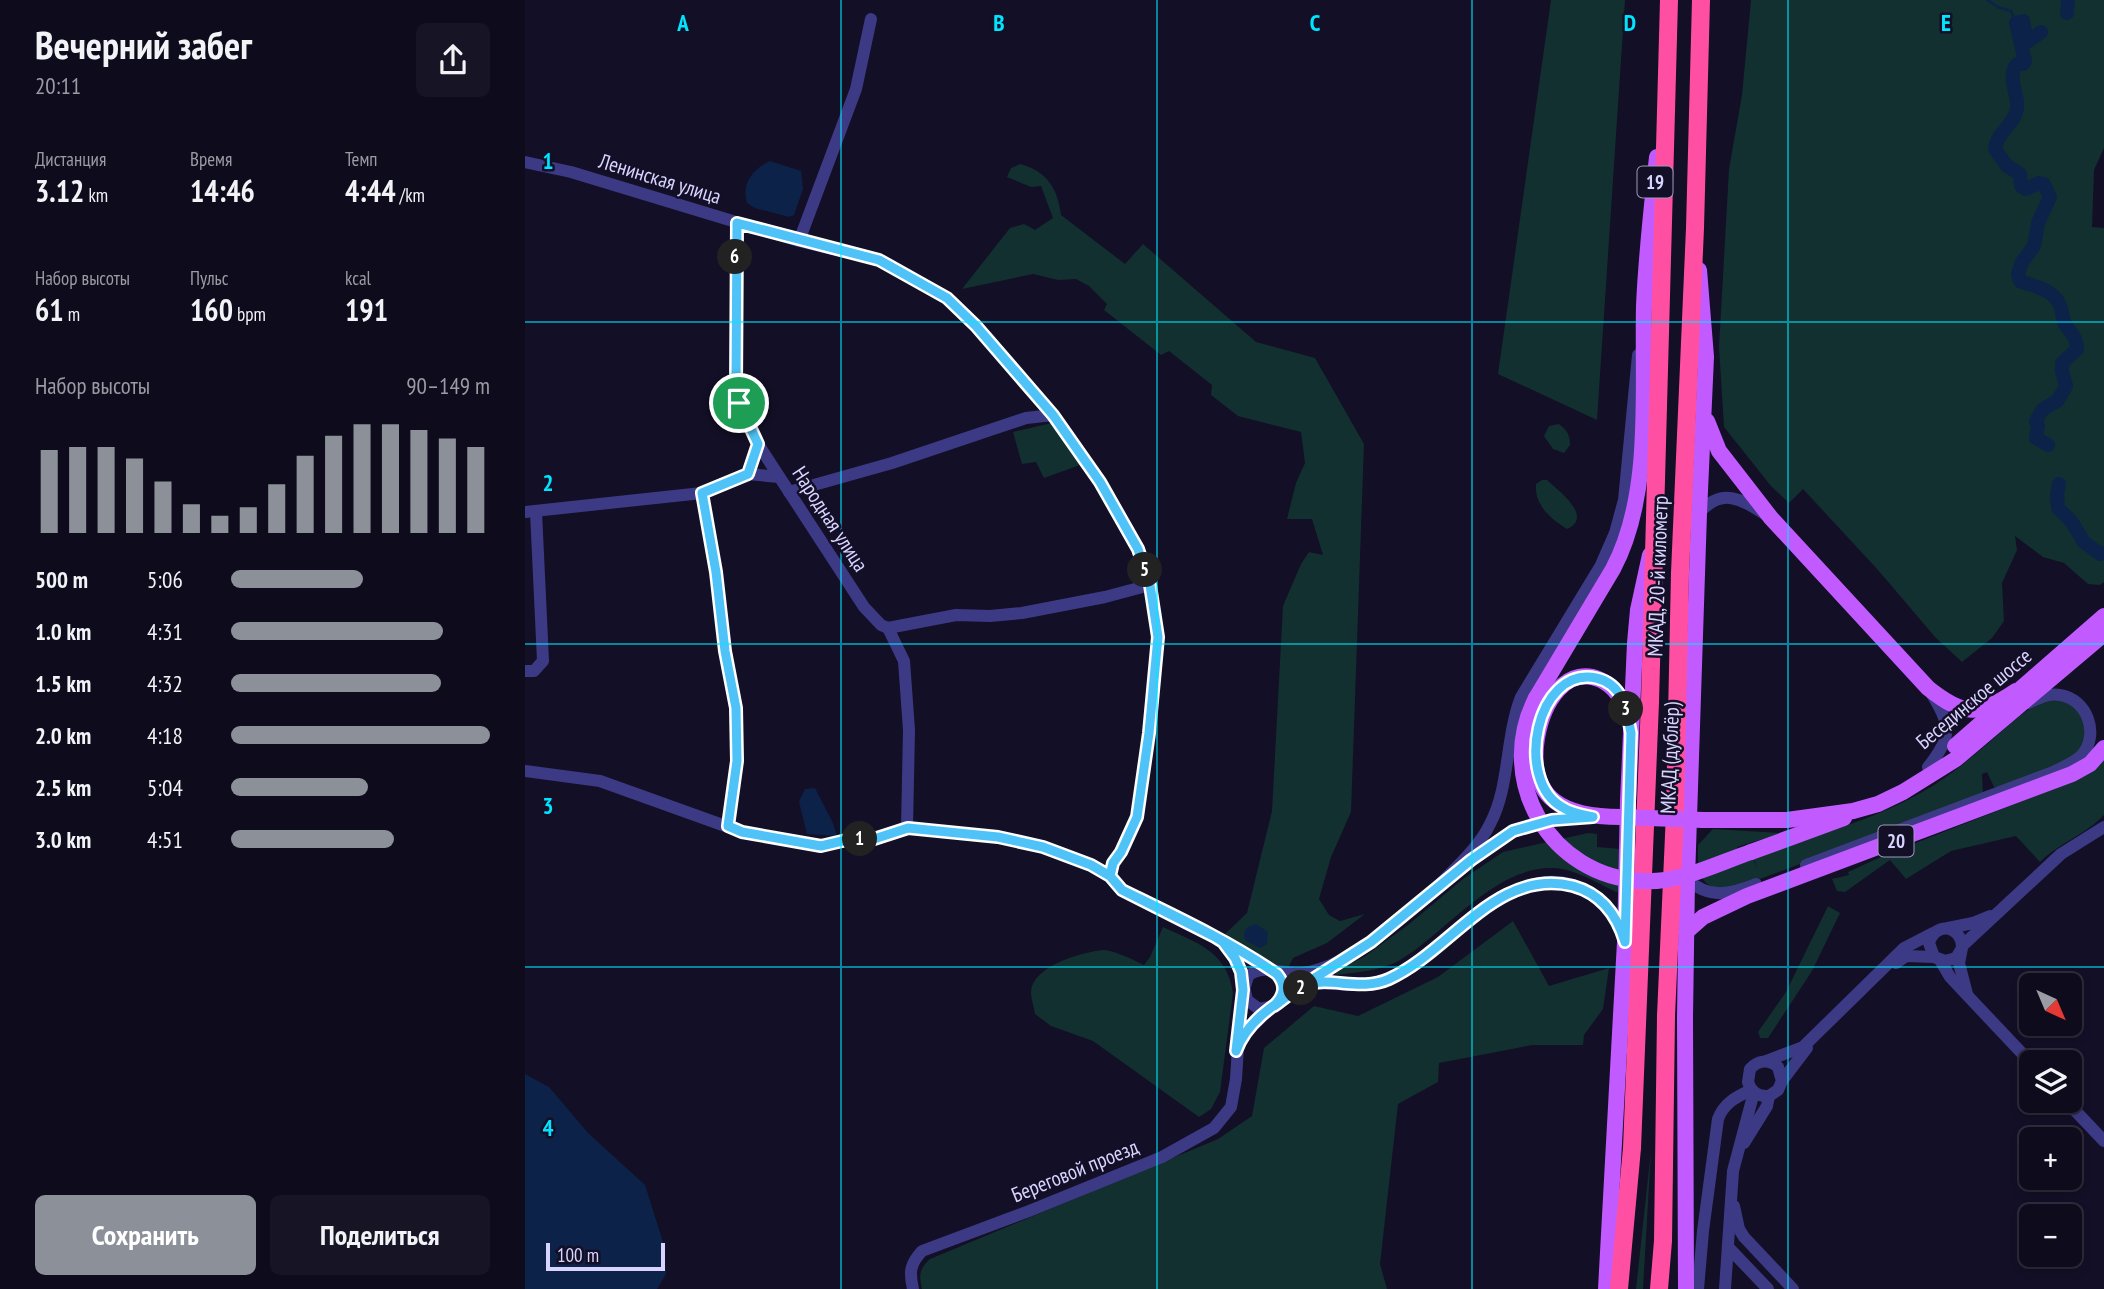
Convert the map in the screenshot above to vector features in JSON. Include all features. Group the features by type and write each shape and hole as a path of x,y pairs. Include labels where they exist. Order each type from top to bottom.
{"highway":[{"name":"МКАД, 20-й километр","path":"1619,1289 1632,1148 1650,712 1669,0"},
{"name":"МКАД, 20-й километр","path":"1659,1288 1663,1241 1666,1016 1677,740 1680,573 1702,0"}],"main road":[{"name":"19","path":"1645,302 1667,62"},
{"name":"МКАД (дублёр)","path":"1686,1289 1687,878 1706,357 1695,228"},
{"name":"20","path":"1645,302 1640,477 1629,534 1613,569 1536,698 1522,738 1521,763 1526,791 1539,820 1548,834 1576,860 1611,876 1646,881 1688,875 1878,804"},
{"path":"1705,414 1719,451 1771,518 1928,688 1944,700 1968,711 1996,705 2016,691"},
{"name":"МКАД (дублёр)","path":"1606,1289 1625,942 1631,733 1638,610 1654,543"},
{"name":"Бесединское шоссе","path":"1823,814 1890,788 1928,767 2104,616"},
{"name":"Бесединское шоссе","path":"1593,817 1765,821 1853,811 1878,804 1924,781 1956,759 2104,634"},
{"path":"1593,817 1562,807 1543,790 1535,768 1535,757 1539,726 1544,712 1566,682 1579,677 1603,680 1612,685 1624,701 1631,733"},
{"name":"20","path":"1686,932 1703,917 1747,896 2072,774 2089,764 2104,748"}],"street":[{"path":"799,241 856,89 871,19"},
{"name":"Ленинская улица","path":"525,162 571,172 799,241 879,260 947,298 976,326 1053,415 1100,482 1138,549 1150,585 1158,637 1149,733 1137,817 1113,863 1110,876"},
{"name":"Народная улица","path":"737,223 736,388 739,403 758,444 779,477 865,607 881,625 888,628 904,661 909,730 903,829"},
{"name":"19","path":"1434,890 1482,838 1490,824 1500,793 1513,718 1521,697 1601,565 1615,533 1624,500 1645,302"},
{"path":"789,492 893,463 1026,418 1053,415"},
{"path":"748,474 758,444"},
{"path":"525,671 534,671 543,661 530,512 702,493 748,474 779,477"},
{"path":"702,493 736,708 737,761 728,826"},
{"path":"1699,513 1712,501 1736,498 1771,518"},
{"path":"888,628 956,615 990,617 1022,613 1105,597 1150,585"},
{"path":"1928,688 1944,715 1947,727 1946,740 1928,767"},
{"path":"1687,878 1700,889 1713,894 1725,895 1742,890 2053,772 2074,761 2086,750 2091,736 2090,724 2085,711 2076,701 2062,695 2047,695 2012,711"},
{"path":"525,771 600,781 742,832 821,846 855,838 874,839 903,829 998,837 1043,847 1091,865 1110,876 1122,890 1223,942 1273,971 1284,988 1281,998 1274,1006 1264,1009 1254,1007 1247,1000 1240,968 1223,942"},
{"name":"Бесединское шоссе","path":"1236,1051 1245,1032 1256,1020 1371,942 1471,860 1513,831 1552,820 1593,817"},
{"path":"1997,913 1973,923 1942,928 1904,948 1803,1047 1753,1065 1748,1073 1748,1082 1753,1091 1761,1096 1769,1096 1778,1090 1805,1050 1899,960 1916,955 1945,961 1956,958 1962,947 2061,853 2104,827"},
{"path":"1304,985 1376,985 1419,960 1499,899 1522,887 1541,883 1561,883 1582,888 1599,898 1619,922 1625,942"},
{"path":"1948,928 1957,933 1962,947 1959,963 1967,994"},
{"path":"1933,933 1929,948 1950,977 2019,1050"},
{"name":"Бесединское шоссе","path":"1273,971 1305,973 1347,958"},
{"path":"1243,990 1252,972 1262,969 1273,971"},
{"name":"Береговой проезд","path":"913,1289 910,1269 914,1259 922,1251 1162,1157 1215,1128 1231,1107 1236,1080 1236,1051 1243,990"},
{"path":"1766,1061 1778,1067 1782,1081"},
{"path":"1724,1289 1730,1188 1753,1091"},
{"path":"1698,1289 1718,1119 1731,1100 1753,1091"},
{"path":"1735,1158 1767,1106 1769,1096"},
{"path":"2077,1113 2104,1141"},
{"path":"1730,1188 1739,1229 1793,1289"},
{"path":"1728,1247 1768,1289"}],"green space":[{"path":"1551,0 1625,0 1597,420 1498,374"},
{"path":"1751,0 2104,0 2104,148 2094,170 2092,227 2104,228 2104,582 2100,585 2088,584 2064,563 2043,557 2015,536 2017,550 2002,583 2004,621 1992,638 1962,662 1935,637 1803,489 1789,503 1771,486 1724,427 1719,347 1729,169 1742,95"},
{"path":"1020,164 1037,171 1049,182 1057,197 1061,215 1125,264 1143,244 1256,342 1315,358 1364,444 1351,812 1331,857 1319,899 1329,915 1340,921 1365,914 1327,943 1293,958 1287,970 1253,957 1224,935 1247,913 1272,811 1283,606 1309,552 1323,555 1312,519 1287,519 1296,483 1305,463 1301,432 1238,416 1211,395 1212,385 1169,351 1161,355 1104,310 1107,304 1089,286 1076,279 1058,280 1033,274 962,289 1010,228 1024,224 1035,230 1053,218 1041,186 1031,187 1007,177 1011,168"},
{"path":"1052,423 1080,465 1044,478 1036,462 1022,464 1013,432"},
{"path":"1559,424 1569,438 1570,445 1564,453 1553,449 1544,436 1549,426"},
{"path":"1547,480 1576,511 1574,524 1567,529 1541,505 1536,484"},
{"path":"2054,698 2074,706 2084,721 2088,735 2076,757 2000,789 1994,787 1987,772 1982,774 1983,796 1736,888 1715,888 1703,880 1698,845 1713,829 1782,833 1737,847 1741,861 1752,857 1758,870 1753,857 1862,820 1924,791 1959,767 2028,710"},
{"path":"2104,759 2104,815 2040,862 2016,836 1951,851 1906,879 1890,860 1845,892 1837,891 1832,879 1849,875 1848,872 1885,855 2071,782"},
{"path":"1588,833 1597,834 1597,847 1621,849 1620,891 1616,892 1567,870 1543,868 1521,874 1478,898 1400,960 1385,967 1337,975 1335,973 1364,957 1463,879 1503,852"},
{"path":"1828,906 1840,913 1812,971 1768,1038 1760,1038 1758,1032 1786,992"},
{"path":"1513,921 1549,986 1609,968 1603,1009 1584,1035 1583,1045 1532,1045 1439,1063 1438,1082 1398,1104 1380,1264 1387,1289 922,1289 921,1273 930,1259 1218,1139 1252,1116 1264,1048 1314,1006 1358,1016 1438,977"},
{"path":"1163,927 1209,950 1224,967 1233,993 1220,1092 1211,1109 1199,1117 1093,1041 1051,1026 1035,1014 1032,1000 1031,992 1040,975 1071,957 1108,950 1144,965"},
{"path":"1651,1151 1643,1289 1636,1289"}],"water":[{"path":"770,161 801,171 803,189 794,215 789,217 755,208 747,203 747,183 758,168"},
{"path":"815,788 837,836 807,834 799,802 805,789"},
{"path":"1256,924 1268,932 1267,944 1260,948 1246,941 1244,936 1247,928"},
{"path":"525,1074 549,1087 588,1133 645,1185 663,1242 666,1274 657,1289 525,1289"}],"waterway":[{"path":"1987,0 2011,11 2016,23"},
{"path":"2067,13 2068,0"},
{"path":"2041,32 2027,42 2023,21 2016,23 2025,61 2023,64 2017,64 2013,74 2017,103 2015,115 1996,143 1995,149 2007,166 2020,174 2021,186 2026,189 2039,183 2044,184 2050,197 2038,223 2034,246 2022,262 2018,274 2020,281 2054,297 2077,345 2077,349 2062,363 2066,386 2058,400 2042,410 2036,421 2036,438 2048,445"},
{"path":"2059,484 2058,508 2071,521 2084,542 2100,554 2104,553"}],"route":[{"path":"739,403 736,388 737,223 879,260 947,298 976,326 1053,415 1100,482 1138,549 1150,585 1158,637 1149,733 1137,817 1113,863 1110,876 1114,883 1122,890 1195,926 1215,937 1277,974 1284,988 1281,998 1274,1006 1304,985 1376,985 1392,978 1499,899 1522,887 1541,883 1561,883 1582,888 1599,898 1619,922 1625,942 1631,733 1624,701 1618,692 1612,685 1592,677 1579,677 1566,682 1551,699 1539,726 1535,768 1543,790 1552,801 1569,811 1593,817 1552,820 1513,831 1471,860 1359,951 1304,985 1256,1020 1241,1038 1236,1051 1243,990 1241,972 1223,942 1122,890 1110,876 1091,865 1043,847 960,832 908,828 874,839 855,838 821,846 742,832 728,826 737,761 736,708 702,493 748,474 758,444 739,403"}]}
